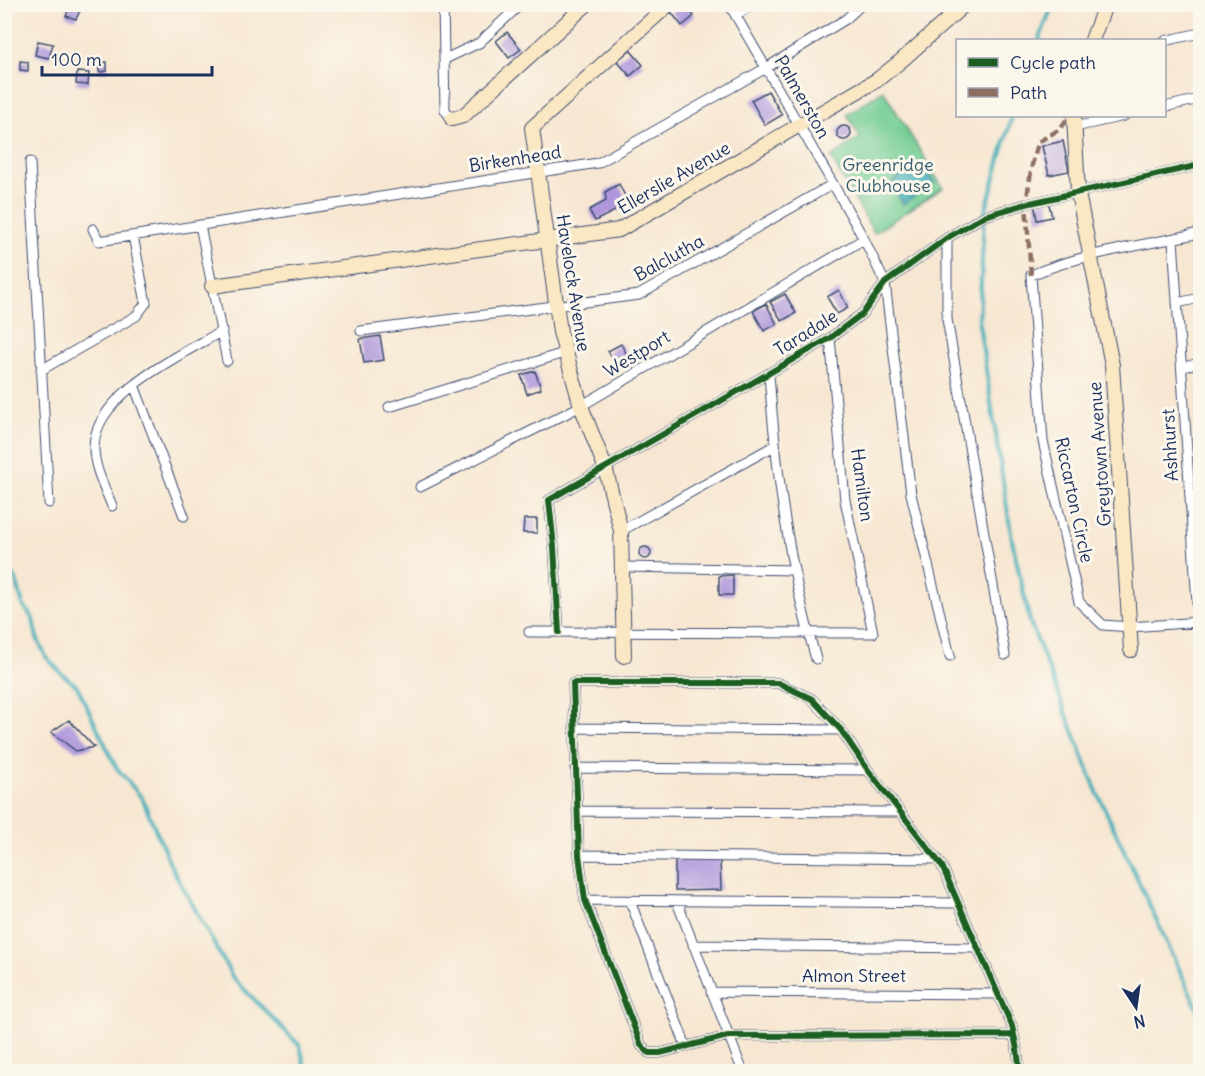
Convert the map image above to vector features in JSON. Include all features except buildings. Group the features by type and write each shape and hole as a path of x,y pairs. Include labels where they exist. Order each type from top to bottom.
{"street":[{"path":"443,4 445,110 452,119 463,116 587,4"},
{"path":"445,59 479,43 521,4"},
{"name":"Havelock Avenue","path":"624,656 621,531 605,466 581,406 564,353 532,128 669,4"},
{"name":"Palmerston","path":"729,4 834,184 864,238 885,283 911,494 950,656"},
{"path":"736,15 753,4"},
{"name":"Birkenhead","path":"93,229 99,241 598,163 766,68 846,19 862,4"},
{"name":"Ellerslie Avenue","path":"212,286 619,230 877,80 965,4"},
{"path":"1092,39 1107,4"},
{"path":"1166,41 1200,33"},
{"path":"1166,107 1200,99"},
{"path":"1074,121 1114,117"},
{"name":"Greytown Avenue","path":"1074,121 1078,193 1113,365 1131,650"},
{"path":"30,162 49,503"},
{"name":"Taradale","path":"559,632 549,500 830,338 863,313 885,283 947,238 984,216 1026,204 1200,165"},
{"name":"Balclutha","path":"361,331 639,295 834,184"},
{"path":"200,225 227,361"},
{"path":"1090,257 1200,233"},
{"path":"41,370 136,316 146,303 133,236"},
{"name":"Westport","path":"420,487 581,406 864,238"},
{"path":"947,238 947,319 1005,655"},
{"name":"Ashhurst","path":"1173,239 1196,522 1200,649"},
{"name":"Riccarton Circle","path":"1090,257 1049,267 1031,275 1043,441 1079,602 1103,625 1130,627 1199,622"},
{"path":"1177,303 1200,298"},
{"path":"112,506 96,464 94,449 95,432 102,417 115,401 135,385 222,331"},
{"name":"Hamilton","path":"808,632 873,633 845,500 830,338"},
{"path":"389,407 564,353"},
{"path":"1182,367 1200,363"},
{"path":"769,374 774,446 794,570 816,659"},
{"path":"135,385 184,516"},
{"path":"621,531 774,446"},
{"path":"622,567 794,570"},
{"path":"529,632 808,632"},
{"path":"1014,1035 728,1036 660,1053 649,1053 641,1045 585,900 579,855 573,683 778,683 812,699 841,730 868,770 942,866 1012,1026 1014,1035 1019,1071"},
{"path":"574,728 841,730"},
{"path":"575,768 868,770"},
{"path":"577,811 900,812"},
{"path":"579,855 937,859"},
{"path":"585,900 957,903"},
{"path":"630,901 686,1046"},
{"path":"676,902 742,1071"},
{"path":"693,945 978,948"},
{"name":"Almon Street","path":"711,992 997,994"}],"green space":[{"name":"Greenridge Clubhouse","path":"883,90 943,188 874,233 831,158 860,137 847,115"}],"water":[{"path":"906,163 911,170 921,163 934,183 903,204 891,184 899,178 894,170"}],"waterway":[{"path":"1039,39 1053,4"},
{"path":"1012,117 984,216 979,324 1012,540 1030,622 1097,792 1200,1014"},
{"path":"4,560 16,580 23,605 33,619 37,638 46,657 77,686 116,767 142,798 172,868 233,978 300,1046 306,1072"}],"marked path":[{"path":"1031,275 1026,204 1032,165 1038,142 1060,129 1068,117"}],"cycle path":[{"path":"559,632 549,500 830,338 863,313 885,283 947,238 984,216 1026,204 1200,165"},
{"path":"1014,1035 728,1036 660,1053 649,1053 641,1045 585,900 579,855 573,683 778,683 812,699 841,730 868,770 942,866 1012,1026 1016,1043 1018,1055 1019,1072"}]}
